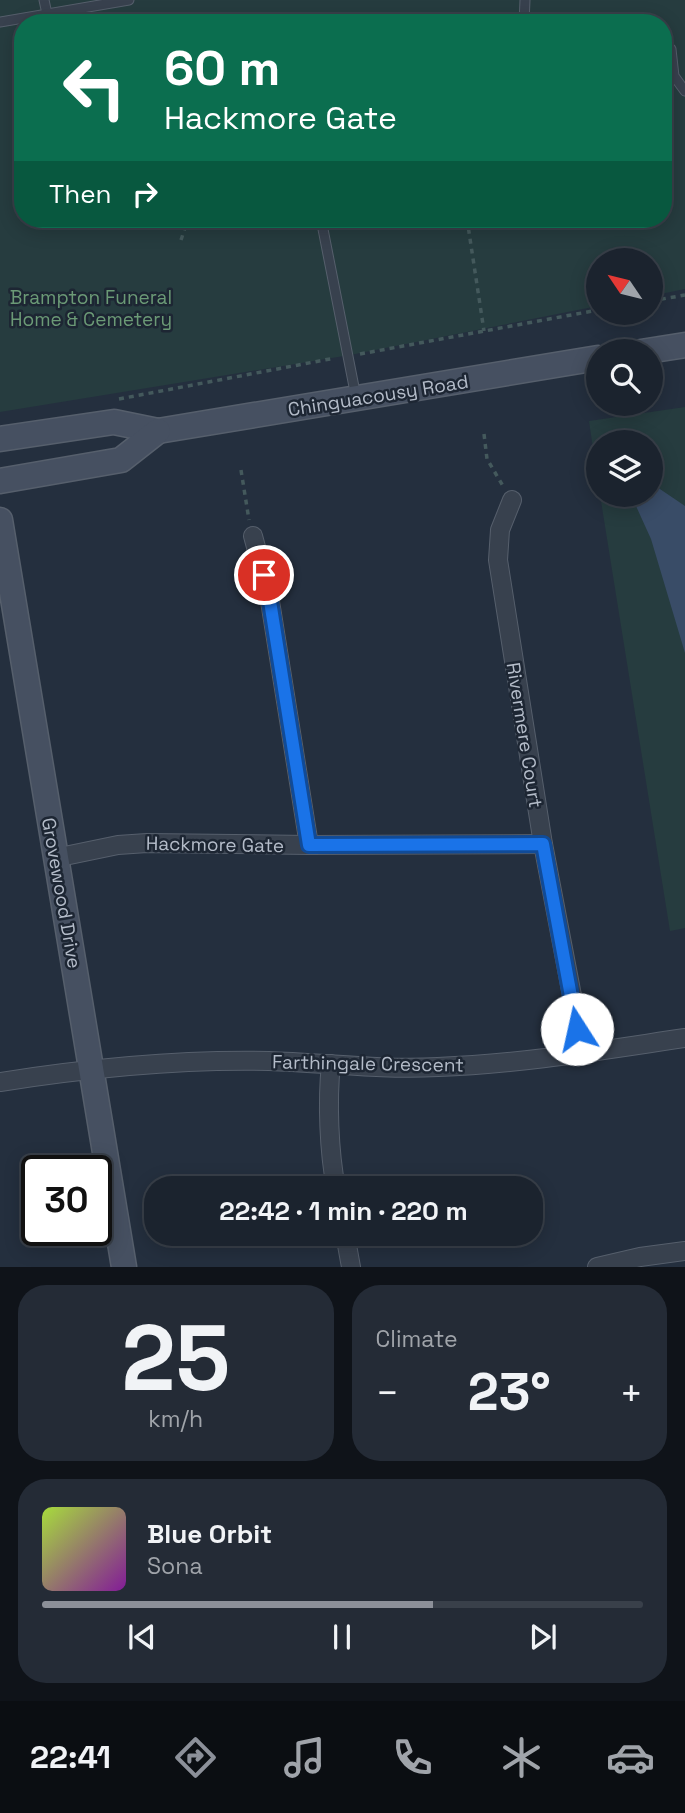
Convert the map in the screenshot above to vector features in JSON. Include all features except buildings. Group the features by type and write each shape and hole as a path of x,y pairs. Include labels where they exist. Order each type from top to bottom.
{"main road":[{"path":"663,348 685,345"},
{"name":"Chinguacousy Road","path":"0,439 114,422 158,431 586,361"},
{"name":"Chinguacousy Road","path":"0,481 121,460 158,431"},
{"name":"Grovewood Drive","path":"0,520 124,1267"}],"street":[{"name":"Rivermere Court","path":"512,500 500,530 498,559 543,844 583,1053"},
{"path":"253,536 269,595 309,845"},
{"name":"Hackmore Gate","path":"55,858 118,845 147,843 543,844"},
{"name":"Farthingale Crescent","path":"0,1082 92,1069 188,1061 437,1068 514,1062 685,1038"},
{"path":"331,1064 328,1090 333,1176"},
{"path":"347,1246 351,1267"},
{"path":"597,1267 640,1257 685,1251"}],"lane":[{"path":"66,14 129,0"},
{"path":"672,69 685,91"},
{"path":"323,228 350,355 356,398"}],"path":[{"path":"181,240 185,228"},
{"path":"468,228 484,331"},
{"path":"663,299 685,295"},
{"path":"106,402 586,312"},
{"path":"484,434 487,459 512,500"},
{"path":"241,470 253,536"}],"green space":[{"name":"Brampton Funeral Home & Cemetery","path":"0,0 685,0 685,289 663,294 663,248 586,248 586,308 350,355 0,412"},
{"path":"685,407 685,928 670,931 602,507 663,507 663,430 590,430 589,421 623,416 663,416 663,410"}],"water":[{"path":"663,491 685,506 685,653 651,539 636,507 663,507"}],"route":[{"path":"264,575 309,845 543,844 577,1029"}]}
